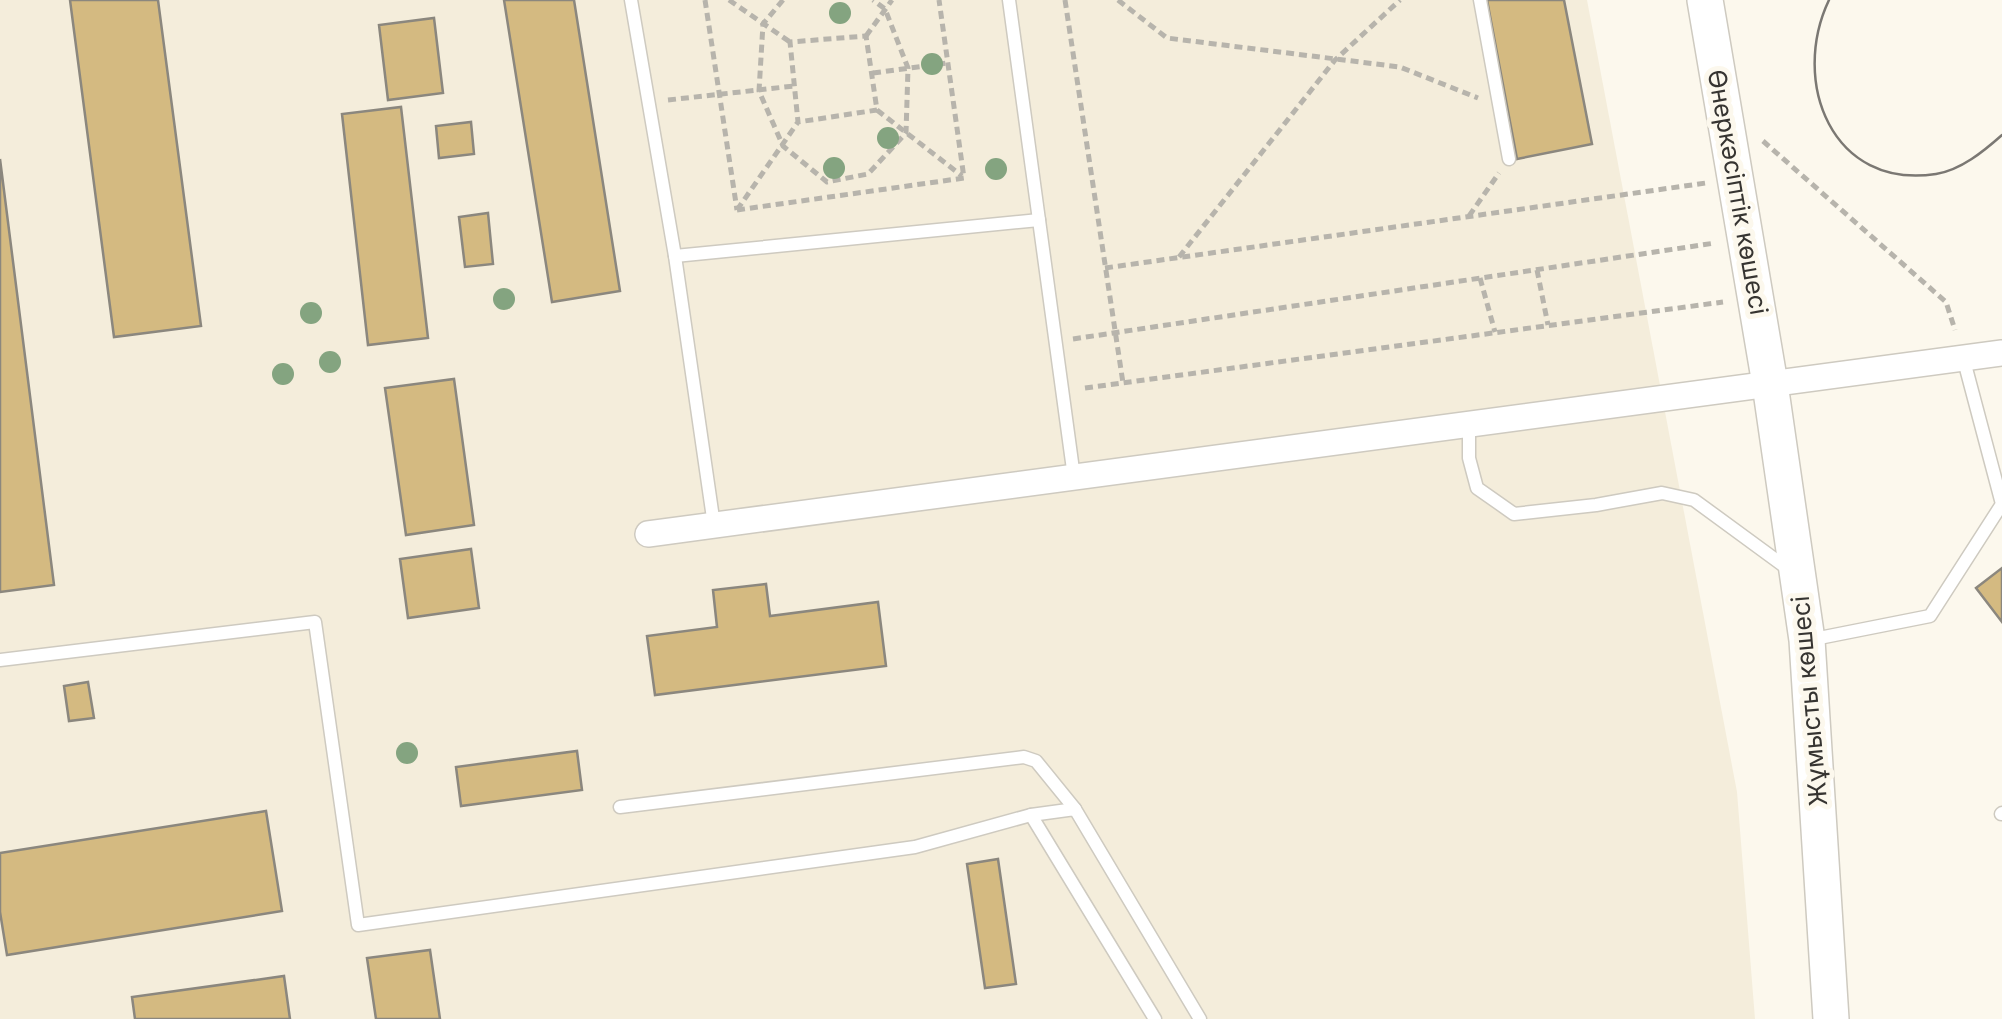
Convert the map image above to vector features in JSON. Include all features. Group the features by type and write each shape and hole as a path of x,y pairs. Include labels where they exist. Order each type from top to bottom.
{"main road":[{"name":"Өнеркәсіптік көшесі","path":"1706,0 1770,384"},
{"name":"Жұмысты көшесі","path":"1770,384 1807,640 1832,1019"}],"street":[{"path":"648,534 2002,353"}],"lane":[{"path":"631,0 675,256 714,525"},
{"path":"1010,0 1074,478"},
{"path":"1480,0 1508,160"},
{"path":"675,256 1039,220"},
{"path":"1807,640 1930,616 2002,504 1963,357"},
{"path":"1469,424 1469,458 1476,488 1514,514 1662,493 1694,500 1797,575"},
{"path":"0,660 314,622 358,925 916,847 1031,814 1074,809"},
{"path":"620,807 1024,757 1036,761 1074,809 1200,1019"},
{"path":"1031,814 1155,1019"}],"path":[{"path":"706,0 737,210"},
{"path":"729,0 790,42 866,36"},
{"path":"784,0 763,24 758,91 783,146 827,182 868,174 906,132 908,68 885,9 873,0"},
{"path":"892,0 866,36 878,110 964,178"},
{"path":"940,0 964,178"},
{"path":"1065,0 1123,383"},
{"path":"1118,0 1167,38 1400,68 1499,106"},
{"path":"1179,257 1335,60 1400,0"},
{"path":"737,210 798,122 790,42"},
{"path":"872,72 948,63"},
{"path":"650,102 794,86"},
{"path":"1722,105 1946,302 1963,357"},
{"path":"798,122 878,110"},
{"path":"1470,216 1508,160"},
{"path":"737,210 964,178"},
{"path":"1104,268 1735,179"},
{"path":"1056,342 1746,238"},
{"path":"1536,270 1548,326"},
{"path":"1480,278 1495,332"},
{"path":"1062,391 1756,298"}],"shaded area":[{"path":"0,0 1587,0 1737,792 1755,1019 0,1019"}],"building":[{"path":"70,0 158,0 201,326 114,337"},
{"path":"504,0 574,0 620,291 552,302"},
{"path":"1487,0 1564,0 1592,144 1517,159"},
{"path":"434,18 443,93 388,100 379,25"},
{"path":"401,107 428,338 368,345 342,114"},
{"path":"471,122 474,154 439,158 436,126"},
{"path":"0,159 54,585 0,592"},
{"path":"488,213 493,264 465,267 459,217"},
{"path":"454,379 474,525 406,535 385,388"},
{"path":"471,549 479,608 408,618 400,559"},
{"path":"2002,568 2002,622 1976,588"},
{"path":"766,584 770,616 878,602 886,666 655,695 647,636 717,627 713,590"},
{"path":"88,682 94,718 69,721 64,686"},
{"path":"577,751 582,790 461,806 456,767"},
{"path":"266,811 282,911 7,955 0,912 0,853"},
{"path":"998,859 1016,984 985,988 967,864"},
{"path":"430,950 440,1019 376,1019 367,958"},
{"path":"284,976 290,1019 135,1019 132,997"}],"tram line":[{"path":"1829,0 1818,32 1818,95 1829,124 1846,148 1870,165 1900,174 1936,174 1963,164 2002,135"}]}
